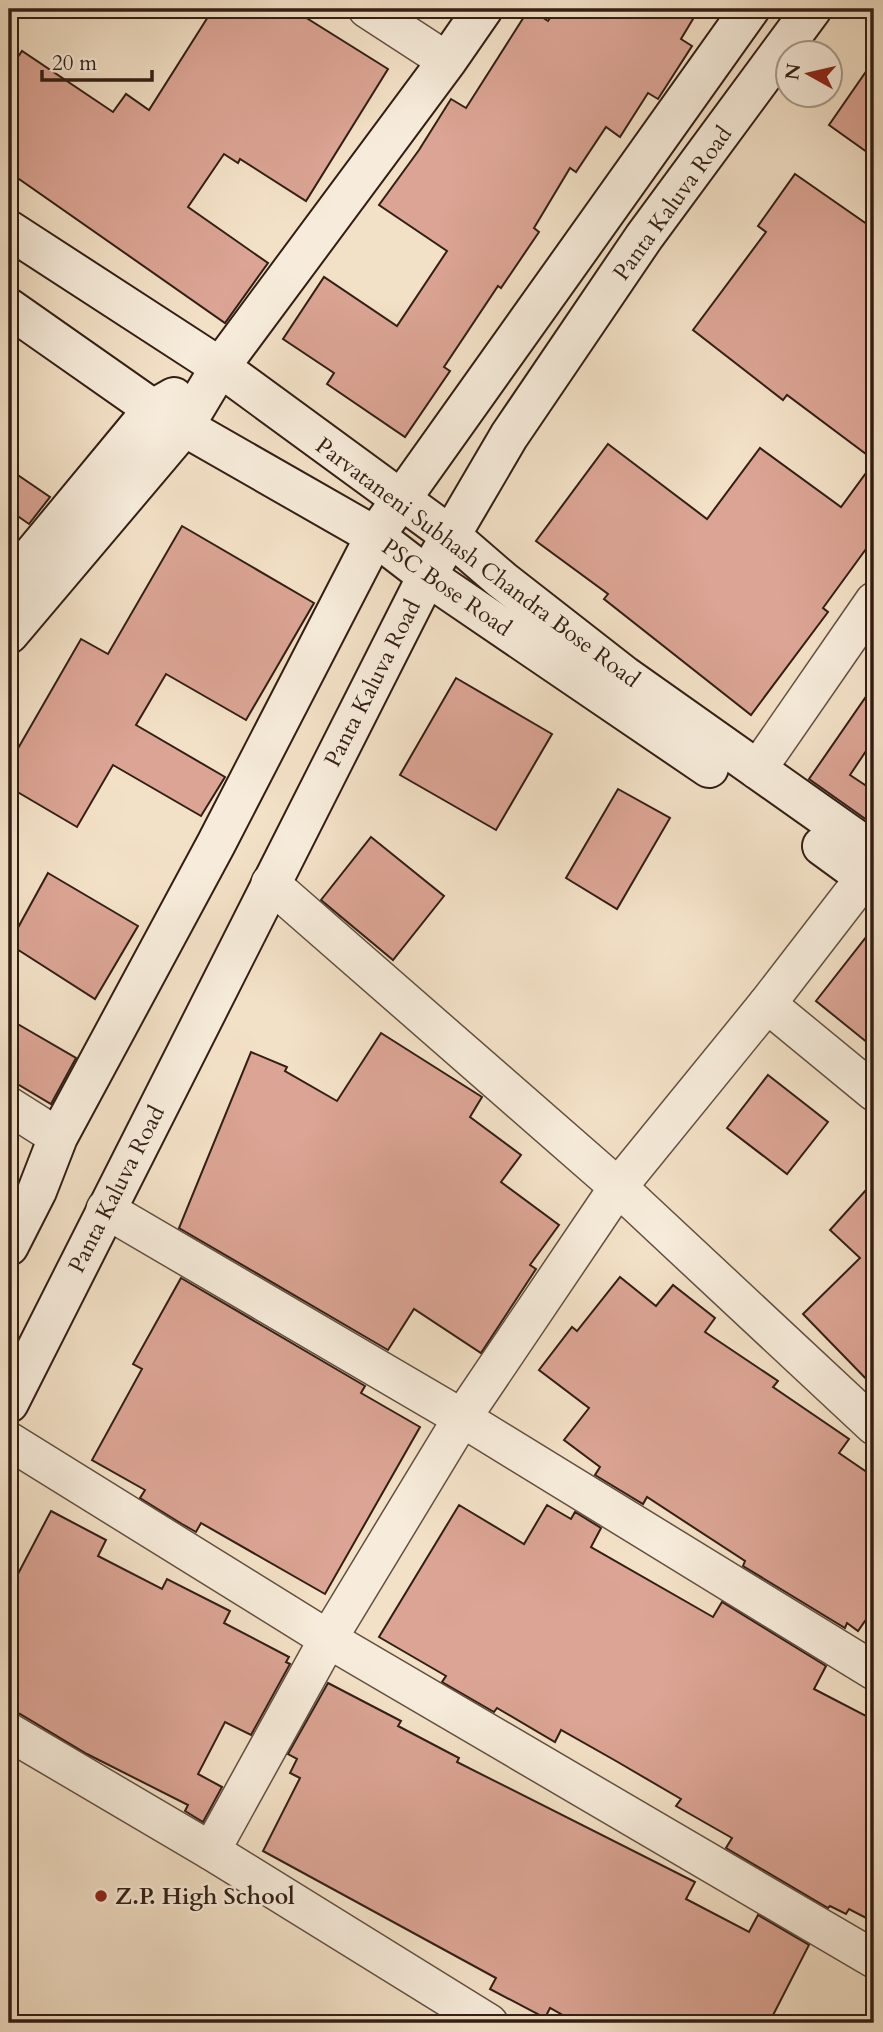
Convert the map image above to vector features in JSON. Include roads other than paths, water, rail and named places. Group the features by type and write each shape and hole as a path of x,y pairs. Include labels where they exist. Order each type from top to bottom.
{"street":[{"path":"367,9 447,61"},
{"path":"9,583 220,368 483,9"},
{"path":"9,1245 37,1191 58,1137 222,832 374,536 751,9"},
{"name":"Panta Kaluva Road","path":"9,1403 427,576 509,436 644,237 812,9"},
{"name":"Parvataneni Subhash Chandra Bose Road","path":"9,230 220,368 451,536 614,668 757,770 871,871"},
{"name":"PSC Bose Road","path":"9,308 169,418 374,536 427,576 871,871"},
{"path":"9,634 169,418"},
{"path":"757,770 874,601"},
{"path":"211,1851 328,1639 462,1418 618,1187 871,871"},
{"path":"270,883 618,1187 874,1426"},
{"path":"767,1004 874,1092"},
{"path":"9,1106 58,1137"},
{"path":"105,1209 462,1418 874,1671"},
{"path":"9,1441 328,1639 874,1959"},
{"path":"9,1732 211,1851 489,2023"}],"place":[{"name":"Z.P. High School","path":"101,1896"}]}
